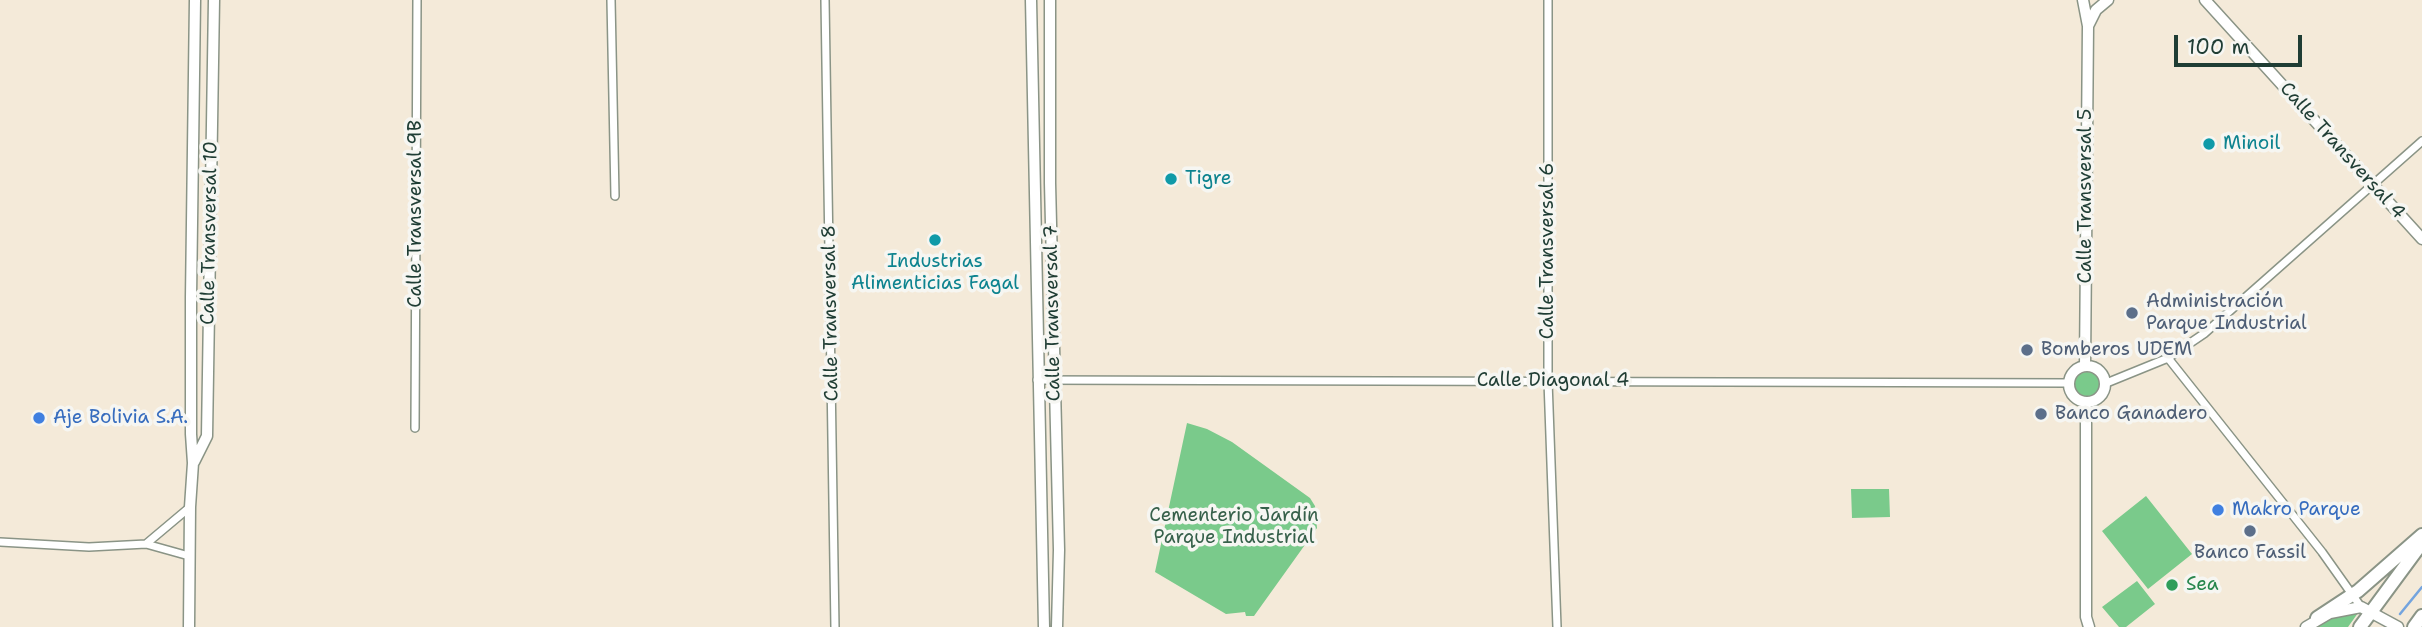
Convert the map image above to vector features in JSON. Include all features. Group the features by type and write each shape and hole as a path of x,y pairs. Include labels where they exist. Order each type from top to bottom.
{"highway":[{"path":"2312,622 2354,594 2422,535"},
{"path":"2360,627 2366,609 2422,542"},
{"path":"2414,627 2422,616"}],"street":[{"name":"Calle Transversal 10","path":"189,627 193,463 191,297 195,0"},
{"name":"Calle Transversal 10","path":"193,463 207,436 214,0"},
{"name":"Calle Transversal 9B","path":"415,428 417,0"},
{"path":"611,0 615,196"},
{"name":"Calle Transversal 8","path":"825,0 835,627"},
{"name":"Calle Transversal 7","path":"1031,0 1044,627"},
{"name":"Calle Transversal 7","path":"1050,0 1049,118 1059,551 1057,627"},
{"name":"Calle Transversal 6","path":"1548,0 1548,381 1557,627"},
{"name":"Calle Transversal 5","path":"2083,0 2088,26 2085,366"},
{"path":"2088,26 2096,10 2108,0"},
{"name":"Calle Transversal 4","path":"2205,0 2422,239"},
{"path":"1034,118 1049,118"},
{"path":"2104,384 2096,369 2085,366 2072,374 2069,383 2076,398 2086,402 2097,399 2104,384 2168,358 2206,333 2422,141"},
{"path":"193,149 211,149"},
{"path":"191,297 209,296"},
{"path":"2168,358 2366,609 2398,627"},
{"name":"Calle Diagonal 4","path":"1037,380 2069,383"},
{"path":"2080,627 2087,622 2086,402"},
{"path":"146,544 190,507"},
{"path":"0,542 89,547 146,544 189,556"},
{"path":"2296,627 2366,609"}],"green space":[{"path":"2087,372 2096,376 2100,385 2096,394 2087,398 2078,394 2074,385 2078,376"},
{"name":"Cementerio Jardín Parque Industrial","path":"1187,423 1207,429 1232,442 1310,498 1315,506 1317,528 1254,616 1246,616 1245,612 1226,614 1155,572"},
{"path":"1851,489 1889,489 1890,517 1852,518"},
{"path":"2146,496 2192,554 2148,589 2102,531"},
{"path":"2137,581 2155,604 2126,627 2119,627 2102,607"},
{"path":"2345,613 2358,613 2348,627 2312,627 2324,619"}],"waterway":[{"path":"2400,614 2422,587"}],"place":[{"name":"Minoil","path":"2209,144"},
{"name":"Tigre","path":"1171,179"},
{"name":"Industrias Alimenticias Fagal","path":"935,240"},
{"name":"Administración Parque Industrial","path":"2132,313"},
{"name":"Bomberos UDEM","path":"2027,350"},
{"name":"Banco Ganadero","path":"2041,414"},
{"name":"Aje Bolivia S.A.","path":"39,418"},
{"name":"Makro Parque","path":"2218,510"},
{"name":"Banco Fassil","path":"2250,531"},
{"name":"Sea","path":"2172,585"}]}
